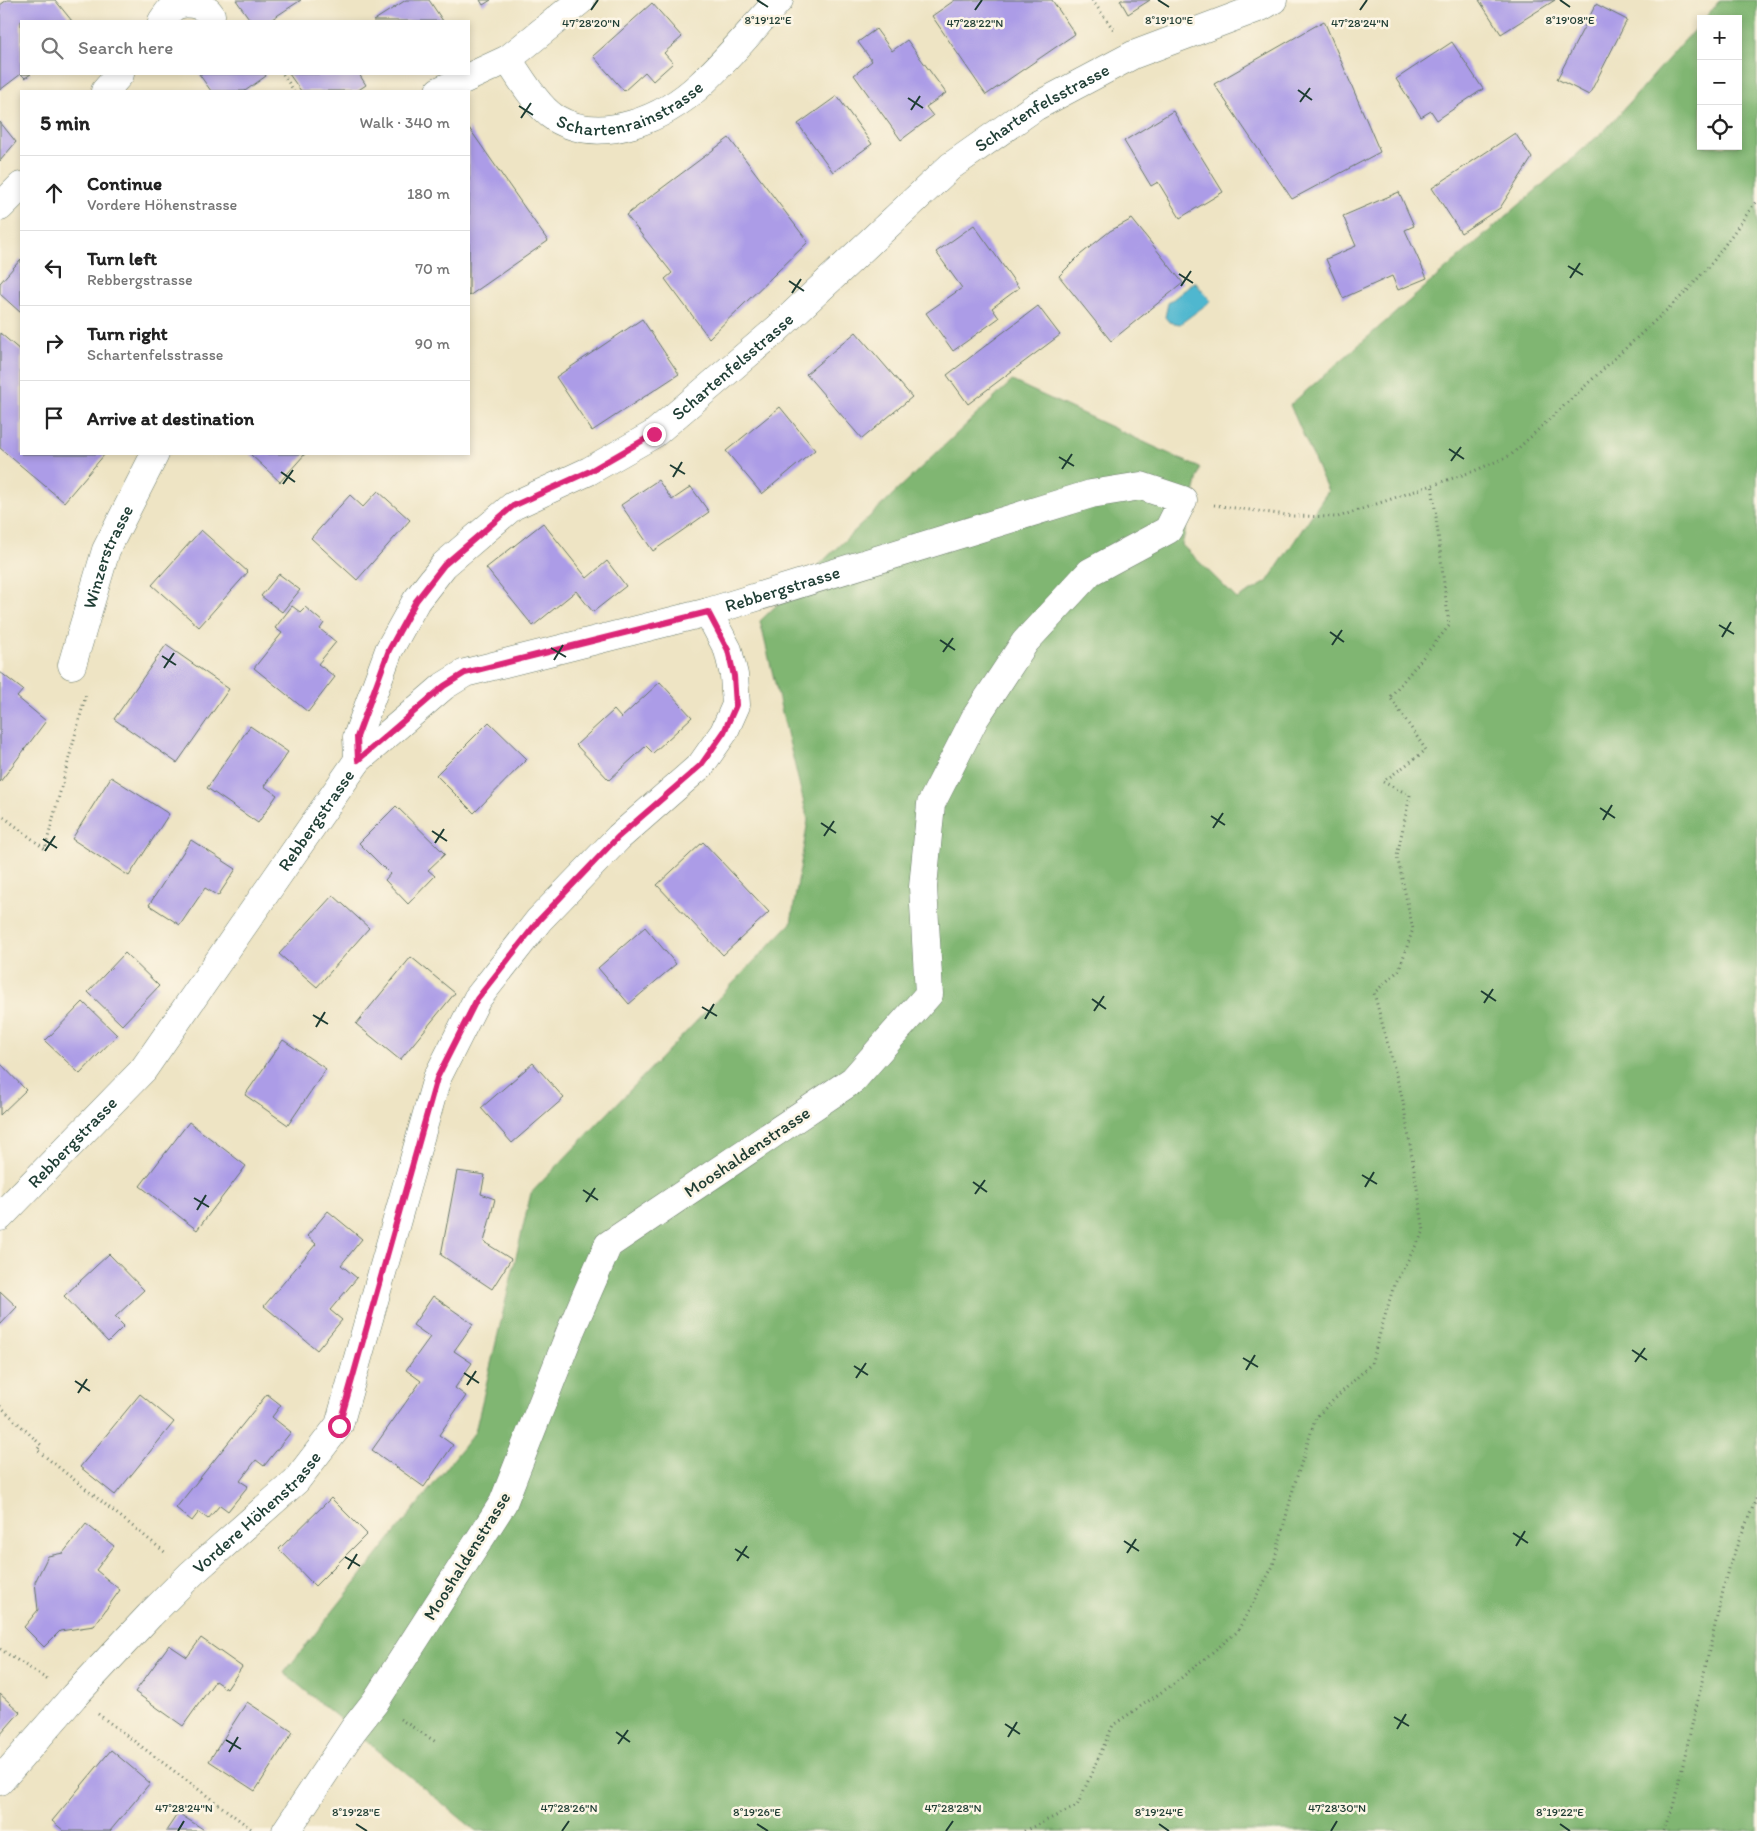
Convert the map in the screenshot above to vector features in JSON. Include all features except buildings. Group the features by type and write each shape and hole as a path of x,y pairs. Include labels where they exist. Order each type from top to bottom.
{"street":[{"path":"441,90 508,59 581,0"},
{"name":"Schartenrainstrasse","path":"508,59 525,86 554,117 575,127 603,131 656,115 700,85 779,0"},
{"name":"Schartenfelsstrasse","path":"358,760 357,737 389,650 416,601 444,565 513,506 590,471 654,434 777,329 951,166 1035,107 1133,55 1261,7 1273,0"},
{"path":"163,20 173,7 185,3 197,4 206,8 211,15"},
{"path":"106,90 119,75"},
{"path":"0,206 20,187"},
{"name":"Winzerstrasse","path":"72,665 106,550 154,455"},
{"name":"Rebbergstrasse","path":"0,1218 143,1070 358,760 444,686 465,673 708,612 1091,494 1141,486 1184,500"},
{"name":"Mooshaldenstrasse","path":"286,1831 353,1730 375,1702 503,1503 571,1330 608,1245 853,1080 929,994 924,887 931,804 975,718 1025,642 1090,572 1168,530 1184,500"},
{"name":"Vordere Höhenstrasse","path":"0,1781 74,1696 150,1615 191,1574 296,1481 339,1426 437,1078 477,999 539,920 618,837 701,765 724,732 736,705 734,676 728,650 708,612"}],"path":[{"path":"284,75 293,90"},
{"path":"1184,500 1293,516 1338,517 1474,471 1510,454 1599,370 1662,317 1687,292 1714,260 1757,200"},
{"path":"1024,1831 1077,1806 1113,1725 1175,1683 1236,1632 1273,1566 1294,1486 1316,1417 1371,1364 1394,1285 1424,1231 1403,1102 1374,993 1399,970 1413,929 1397,856 1410,795 1383,782 1426,750 1390,697 1449,626 1432,484"},
{"path":"0,814 45,849 89,682 72,665"},
{"path":"0,1406 41,1445 37,1450 191,1574"},
{"path":"1663,1831 1673,1807 1729,1565 1757,1497"},
{"path":"0,1649 74,1696 254,1831"},
{"path":"375,1702 436,1742"}],"green space":[{"path":"1720,0 1757,0 1757,1831 476,1831 284,1673 475,1432 531,1193 791,923 808,820 760,621 1012,381 1200,468 1182,545 1237,599 1267,582 1328,491 1290,405 1606,129 1697,27 1697,150 1742,150 1742,15 1707,15"}],"water":[{"path":"1195,282 1211,301 1180,324 1169,322 1165,317 1168,303"}],"route":[{"path":"339,1426 437,1078 477,999 539,920 618,837 701,765 724,732 736,705 734,676 728,650 708,612 465,673 444,686 358,760 357,737 389,650 416,601 444,565 513,506 590,471 654,434"}]}
